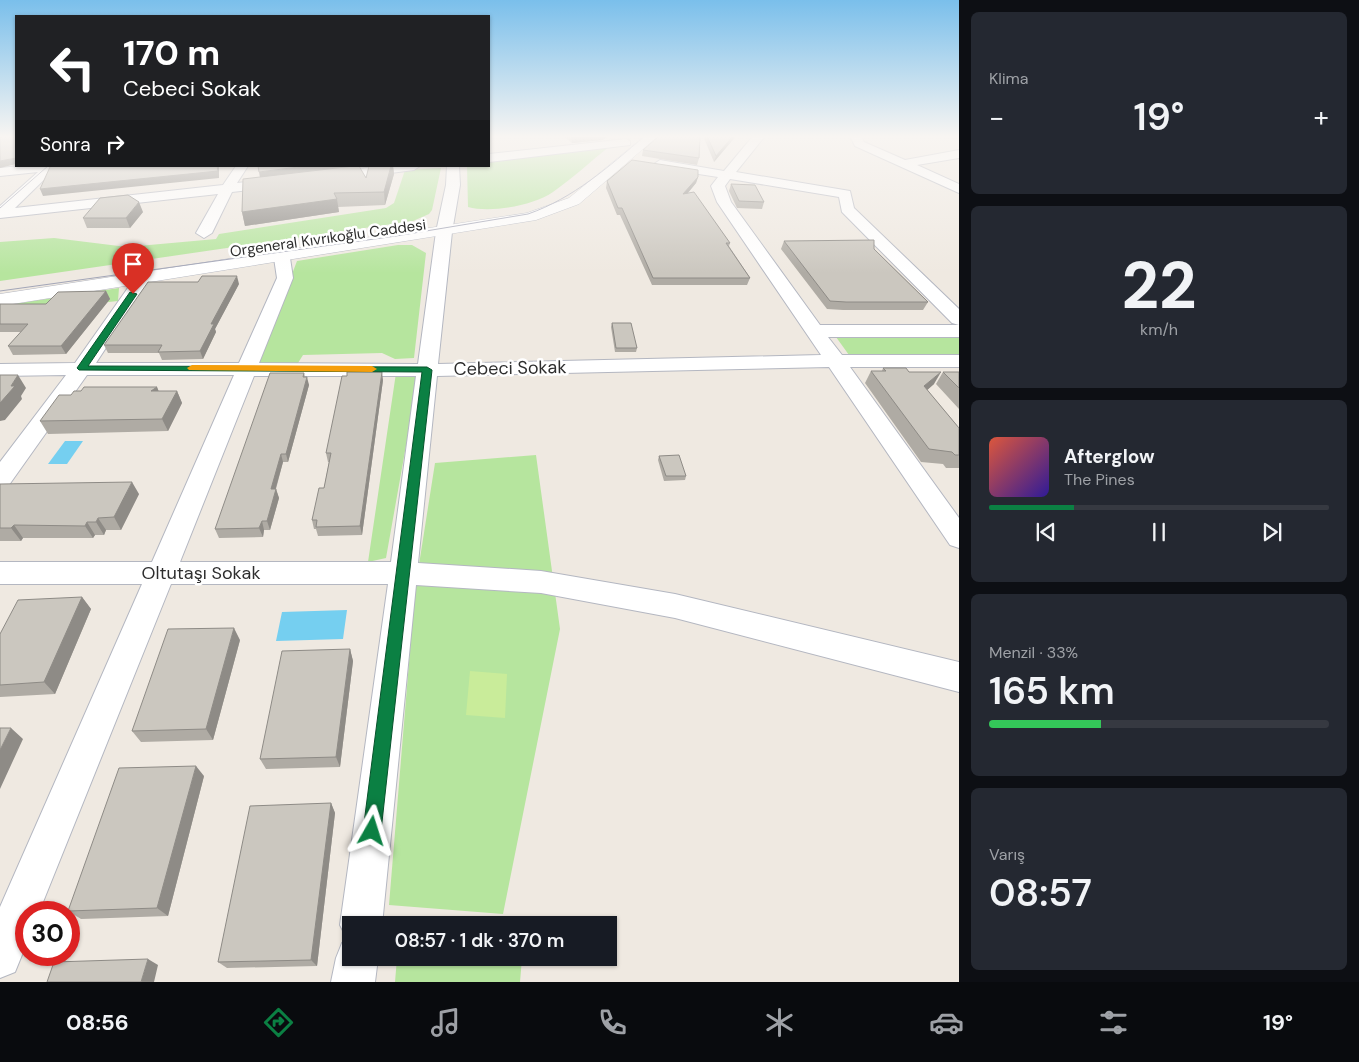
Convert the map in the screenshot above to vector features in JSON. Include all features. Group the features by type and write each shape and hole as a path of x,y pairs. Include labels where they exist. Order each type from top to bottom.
{"main road":[{"path":"0,300 282,258 445,226 530,217 553,211 574,201 593,182"},
{"name":"Orgeneral Kıvrıkoğlu Caddesi","path":"0,286 445,226"}],"street":[{"path":"0,201 28,182"},
{"path":"0,214 34,182"},
{"path":"204,234 232,182"},
{"path":"0,214 286,182"},
{"path":"362,916 401,573 445,226 453,182"},
{"path":"721,182 718,186 724,202 959,538"},
{"path":"774,182 846,194 847,209 959,318"},
{"path":"944,182 959,189"},
{"path":"0,956 285,278 282,258"},
{"path":"0,479 82,368 143,279"},
{"path":"816,331 959,331"},
{"name":"Cebeci Sokak","path":"0,370 82,368 427,370 835,360 959,361"},
{"name":"Oltutaşı Sokak","path":"0,573 401,573 541,582 675,606 959,677"},
{"path":"354,982 356,966"}],"green space":[{"path":"401,182 438,182 432,210 429,214 413,221 0,281 0,242 54,238 127,247 216,239 219,234 386,208 394,203"},
{"path":"467,182 567,182 545,197 523,204 499,209 468,207"},
{"path":"398,245 412,245 426,253 414,358 395,359 382,353 303,355 298,363 258,364 297,261"},
{"path":"119,288 118,301 24,311 0,306"},
{"path":"836,337 959,337 959,354 849,355"},
{"path":"396,373 416,374 407,440 386,558 368,562"},
{"path":"536,455 560,629 503,914 389,905 415,590 435,463"},
{"path":"470,671 507,674 505,718 466,715"},
{"path":"396,966 521,966 520,982 395,982"}],"water":[{"path":"65,441 83,441 67,464 48,464"},
{"path":"347,610 343,639 276,641 282,612"}],"building":[{"path":"43,182 111,182 40,189"},
{"path":"243,182 387,182 384,192 334,193 337,199 242,212"},
{"path":"607,182 694,182 683,194 694,192 730,243 726,243 750,278 653,278 622,208 618,208"},
{"path":"731,184 755,185 764,202 739,201"},
{"path":"128,195 139,202 126,218 83,218 100,198"},
{"path":"874,240 874,249 928,302 830,301 784,241"},
{"path":"202,276 237,276 211,324 214,324 200,351 158,352 162,345 104,345 148,282 198,282"},
{"path":"106,291 61,346 8,346 28,324 0,324 0,304 46,304 58,292"},
{"path":"612,323 631,323 637,348 616,348"},
{"path":"883,368 906,368 909,372 941,372 924,386 959,428 959,455 955,455 952,452 929,449 871,371 886,371"},
{"path":"347,372 382,372 360,526 316,527 317,520 312,520 319,488 324,488 331,453 326,453 342,376 347,376"},
{"path":"943,372 959,372 959,388"},
{"path":"270,373 304,373 303,377 307,377 286,454 281,454 271,489 276,489 267,521 262,521 259,528 215,529"},
{"path":"0,375 18,375 11,386 15,386 0,403"},
{"path":"84,387 157,387 151,391 177,391 162,419 40,421 59,395 71,395 74,391 81,391"},
{"path":"679,455 686,476 666,476 659,456"},
{"path":"132,482 114,517 98,518 96,522 87,522 85,526 14,525 11,528 0,528 0,484"},
{"path":"82,597 44,682 0,685 0,634 18,600"},
{"path":"234,628 206,729 132,731 168,629"},
{"path":"350,649 336,757 260,759 282,651"},
{"path":"0,728 11,728 0,750"},
{"path":"196,766 157,908 80,911 80,901 72,901 119,768"},
{"path":"331,803 311,960 218,962 250,806"},
{"path":"148,959 141,982 47,982 53,966 80,966 80,961"}],"tram line":[{"path":"0,208 30,182"},
{"path":"0,291 396,236 528,214 545,207 589,182"}],"slow traffic":[{"path":"192,368 372,369"}],"route":[{"path":"133,294 82,368 427,370 401,573 372,831"}]}
